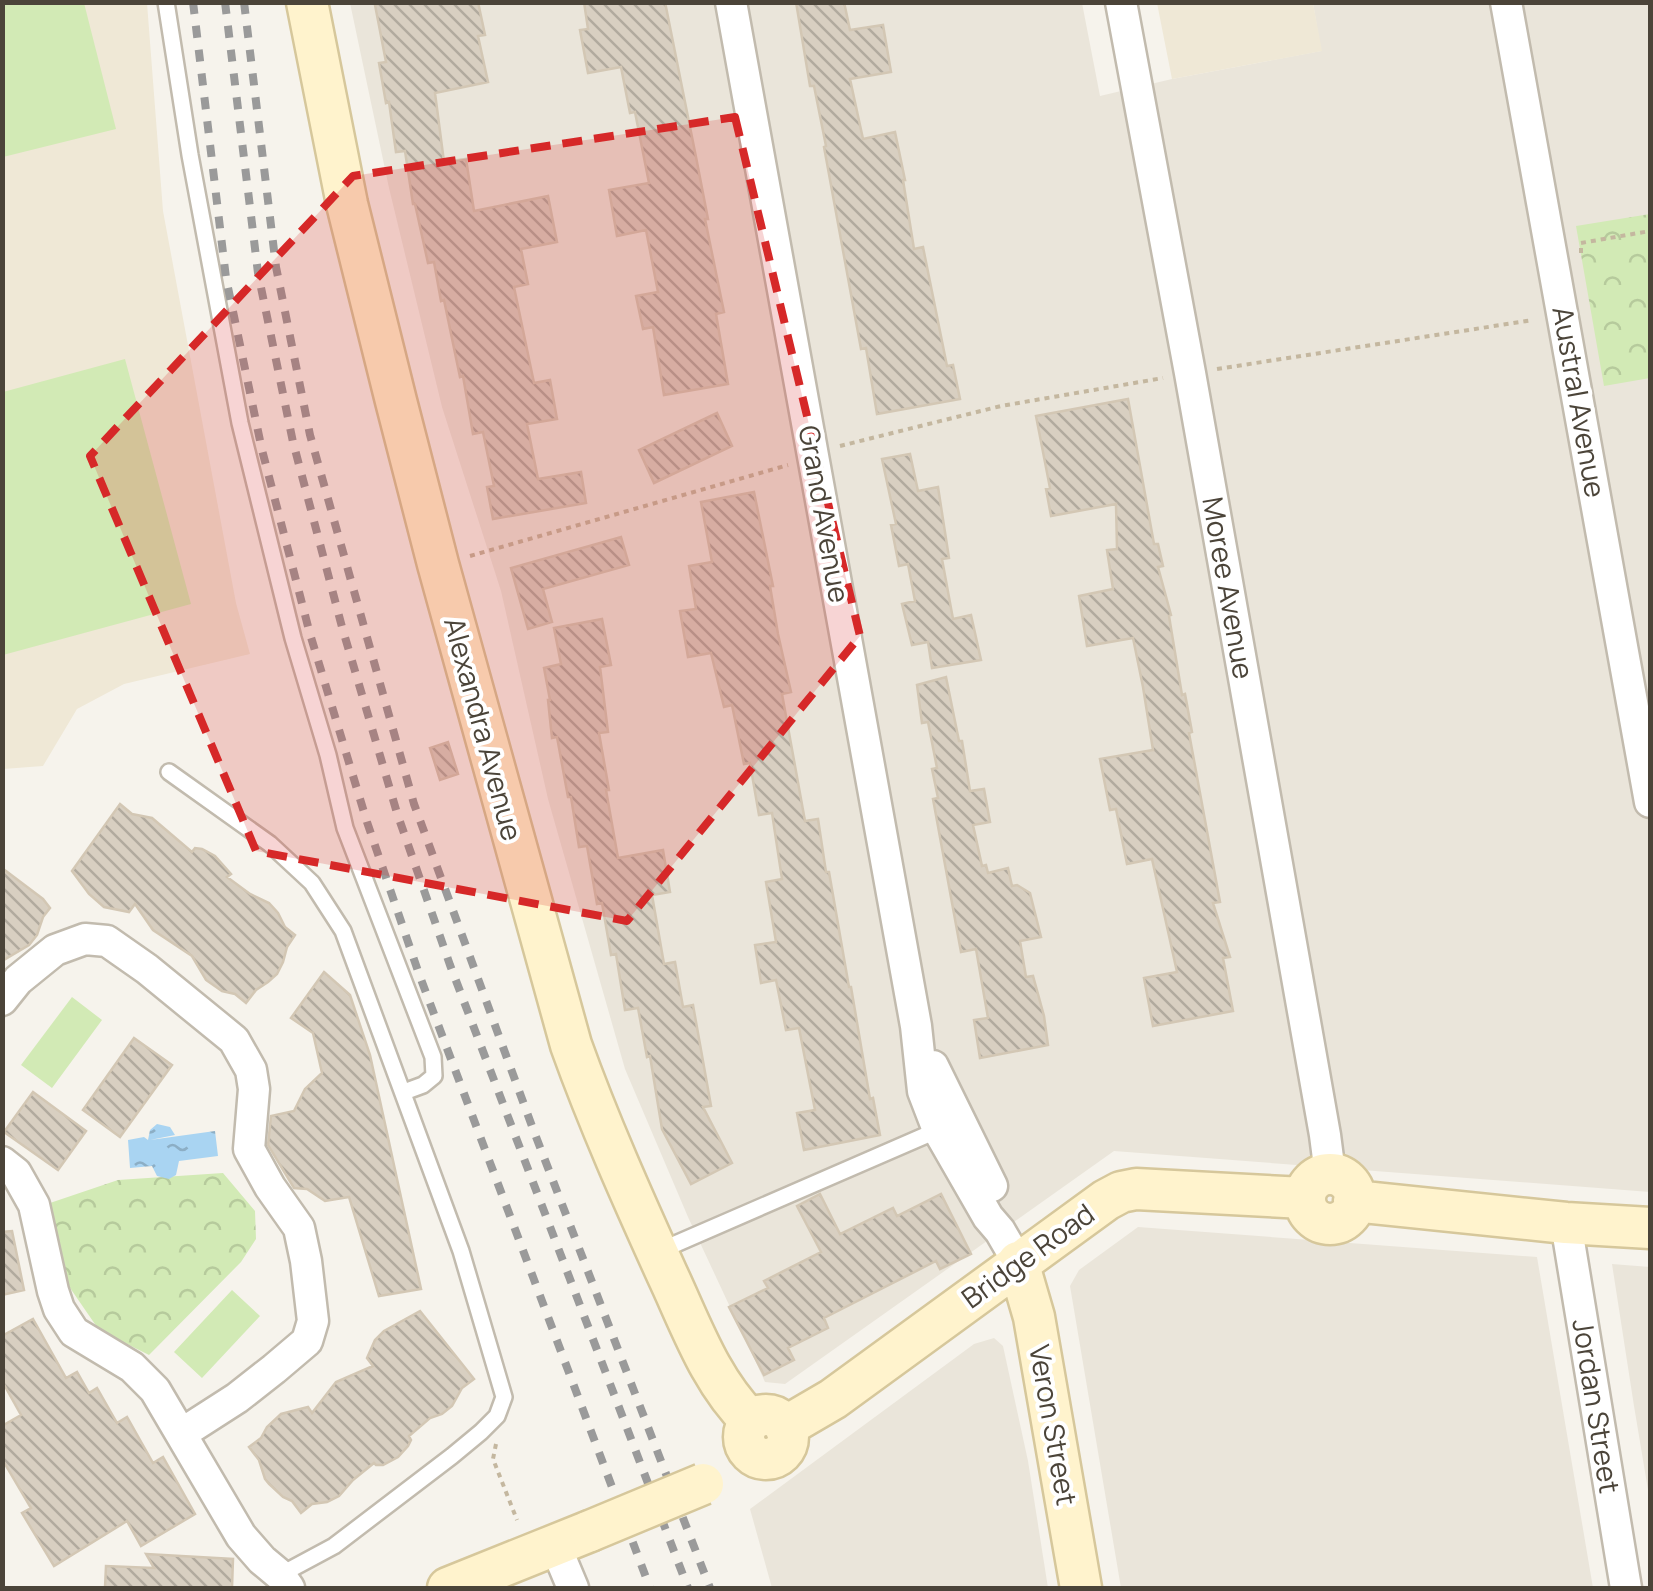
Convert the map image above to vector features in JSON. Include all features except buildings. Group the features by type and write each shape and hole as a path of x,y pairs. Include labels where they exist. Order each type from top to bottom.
{"street":[{"name":"Alexandra Avenue","path":"307,2 347,204 391,383 571,1045 592,1104 708,1364 736,1406 762,1433"},
{"name":"Grand Avenue","path":"731,2 916,1026 923,1091 938,1130 1018,1262"},
{"name":"Moree Avenue","path":"1121,2 1321,1112 1330,1191"},
{"name":"Austral Avenue","path":"1506,2 1650,802"},
{"path":"2,1000 18,980 54,950 85,938 108,941 234,1040 251,1070 254,1089 249,1149 299,1228 313,1321 307,1341 274,1370 181,1434"},
{"name":"Grand Avenue","path":"916,1026 937,1077 1006,1214 1018,1262"},
{"path":"2,1162 16,1173 34,1205 59,1309 74,1332 132,1367 155,1390 241,1536 284,1582"},
{"name":"Bridge Road","path":"448,1588 735,1468 762,1433 833,1399 1018,1262 1121,1192 1330,1191 1566,1223 1650,1228"},
{"name":"Jordan Street","path":"1566,1223 1626,1588"},
{"name":"Veron Street","path":"1018,1262 1034,1316 1081,1588"},
{"path":"572,1538 573,1588"}],"lane":[{"path":"166,2 240,423 293,638 345,828 433,1056 434,1076 404,1092"},
{"path":"169,772 270,844 312,883 343,932 461,1252 504,1397 497,1416 452,1456 284,1582"},
{"path":"657,1252 938,1130"}],"path":[{"path":"1580,258 1581,243 1650,231"},
{"path":"470,556 785,468 812,445 846,447 1001,406 1533,320"},
{"path":"490,1422 496,1446 493,1459 517,1520"}],"highlighted area":[{"path":"735,117 860,636 627,921 256,851 90,456 353,176"}],"shaded area":[{"path":"3,3 147,3 163,211 236,603 250,654 124,684 77,709 43,766 3,769"},
{"path":"350,3 1082,3 1100,96 1321,51 1313,3 1650,3 1650,1192 1114,1151 785,1384 765,1382 625,1069 548,799 501,591 442,407 389,188"},
{"path":"1157,3 1313,3 1322,51 1172,79"},
{"path":"1138,1227 1537,1257 1593,1588 1121,1588 1070,1286 1079,1270"},
{"path":"1612,1264 1650,1267 1650,1502 1634,1406"},
{"path":"994,1338 1003,1346 1028,1461 1048,1588 772,1588 750,1509 974,1344"}],"green space":[{"path":"3,2 84,3 116,129 3,157"},
{"path":"1650,214 1650,378 1604,386 1576,226"},
{"path":"125,359 191,604 3,655 3,392"},
{"path":"72,997 102,1020 52,1088 21,1065"},
{"path":"223,1173 255,1211 256,1239 241,1262 149,1355 99,1330 68,1285 50,1203 118,1180"},
{"path":"232,1290 260,1316 202,1378 174,1352"}],"water":[{"path":"157,1124 170,1127 175,1135 150,1140 215,1131 218,1156 179,1161 176,1175 169,1179 157,1176 152,1166 130,1168 128,1140 148,1140 150,1130"}],"railway":[{"path":"193,2 226,278 262,450 310,634 367,822 419,974 650,1588"},
{"path":"225,2 258,273 293,442 342,627 397,813 450,965 688,1588"},
{"path":"244,2 276,267 310,435 414,804 533,1129 710,1588"}]}
